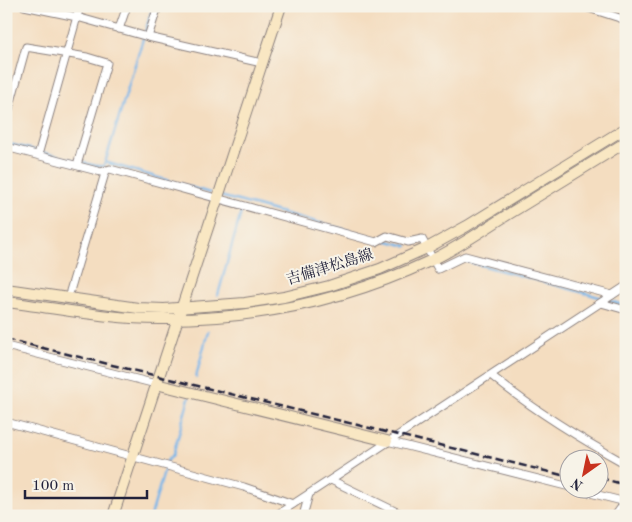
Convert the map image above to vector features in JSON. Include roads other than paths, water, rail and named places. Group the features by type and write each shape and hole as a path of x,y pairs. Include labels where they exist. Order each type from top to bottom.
{"main road":[{"path":"113,516 281,6"},
{"name":"吉備津松島線","path":"6,289 138,308 182,308 245,303 284,297 329,286 380,269 427,248 467,226 626,128"},
{"name":"吉備津松島線","path":"6,302 136,318 178,319 284,309 328,298 380,282 433,260 626,142"},
{"path":"156,384 387,441"}],"street":[{"path":"24,6 77,17 145,36 262,63"},
{"path":"39,153 80,6"},
{"path":"120,29 127,6"},
{"path":"145,36 158,6"},
{"path":"582,6 626,20"},
{"path":"6,120 26,47 107,62 78,163"},
{"path":"6,147 78,163 101,172 110,169 218,196 376,242 388,236 408,242 422,239 437,268 440,269 465,256 606,299 626,310"},
{"path":"70,291 106,170"},
{"path":"276,516 387,441 492,376 626,286"},
{"path":"6,346 156,384"},
{"path":"492,376 536,409 592,445 626,464"},
{"path":"6,422 244,487 293,504"},
{"path":"387,441 560,484"},
{"path":"331,480 405,516"},
{"path":"303,516 309,494"},
{"path":"610,498 626,502 615,516"}],"waterway":[{"path":"6,143 97,166 104,166 153,6"},
{"path":"105,162 210,193"},
{"path":"220,196 379,239"},
{"path":"218,295 242,209"},
{"path":"384,240 407,246"},
{"path":"466,261 603,298"},
{"path":"608,300 626,306"},
{"path":"196,377 208,331"},
{"path":"151,516 167,461 173,455 189,398"}],"railway":[{"path":"6,339 560,475"},
{"path":"610,481 626,485"}]}
